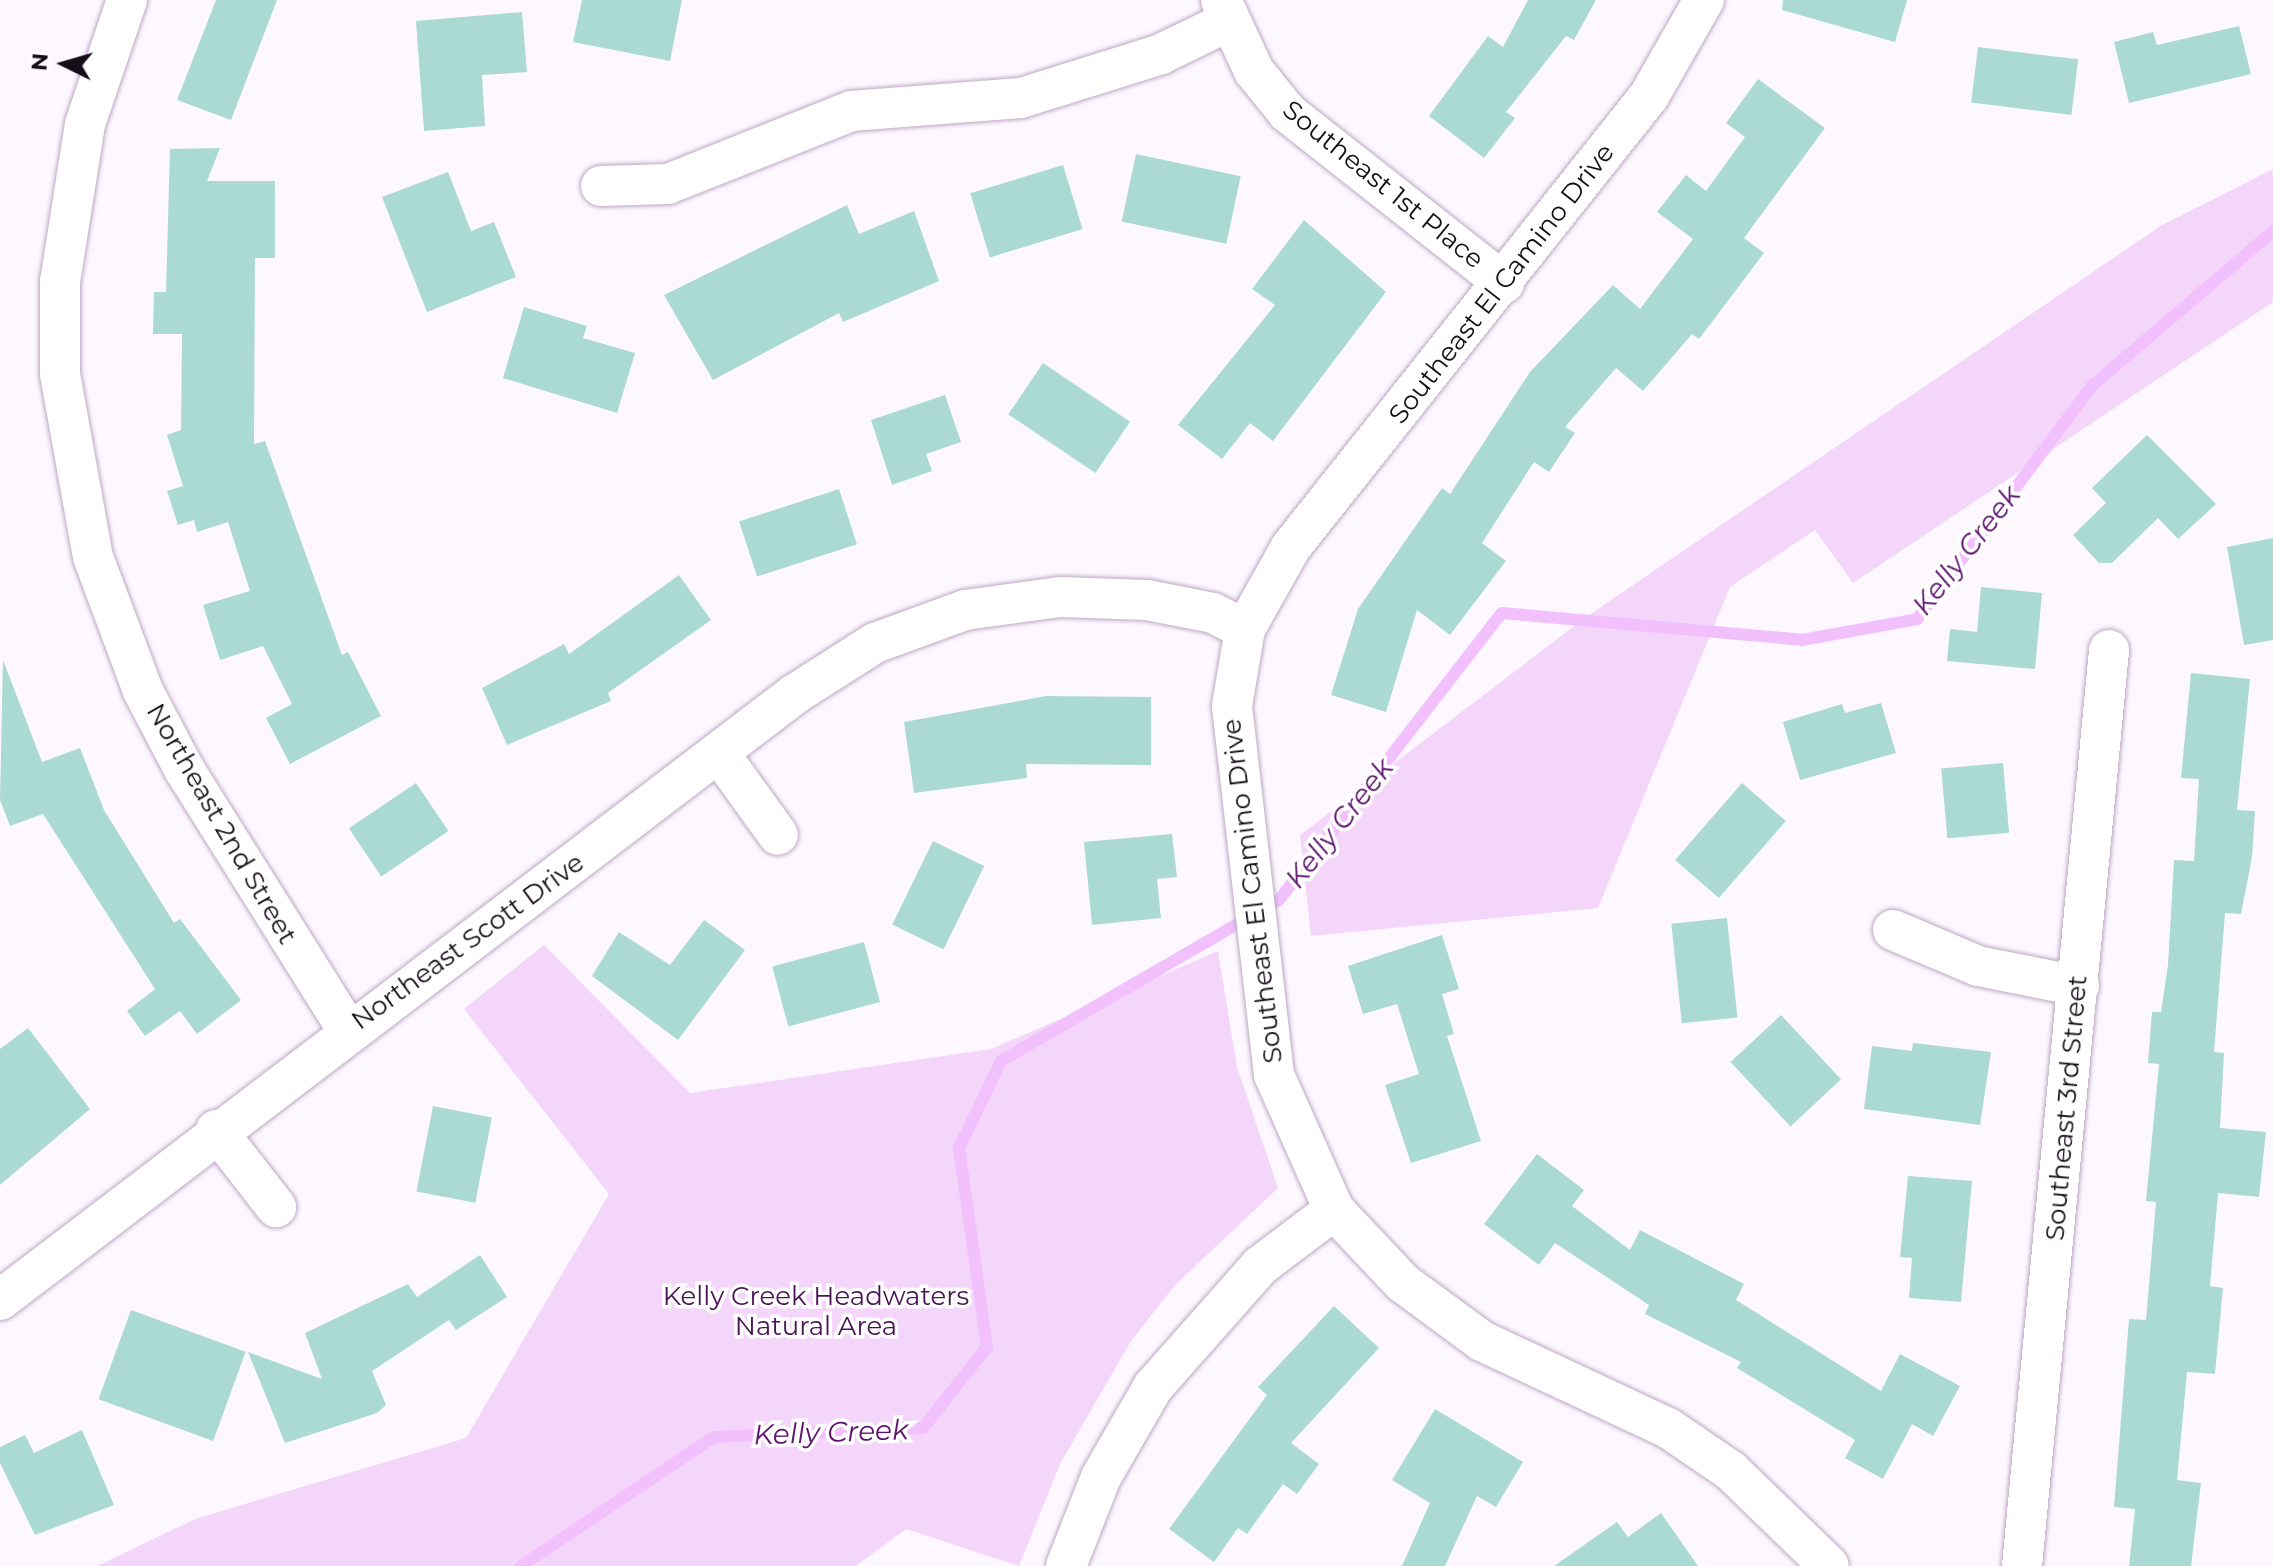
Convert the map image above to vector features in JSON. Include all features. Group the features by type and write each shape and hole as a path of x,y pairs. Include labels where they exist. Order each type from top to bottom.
{"street":[{"name":"Northeast 2nd Street","path":"127,0 85,124 60,281 60,374 89,542 143,691 184,769 348,1030"},
{"name":"Southeast El Camino Drive","path":"1704,0 1649,96 1504,283 1291,547 1245,629 1232,706 1274,1075 1334,1210 1403,1283 1482,1341 1668,1428 1731,1471 1829,1566"},
{"name":"Southeast 1st Place","path":"1224,11 1288,113 1504,283"},
{"path":"601,186 668,184 851,111 1021,98 1161,54 1224,11"},
{"name":"Northeast Scott Drive","path":"0,1300 216,1130 721,756 833,667 965,610 1060,597 1147,600 1213,613 1245,629"},
{"name":"Southeast 3rd Street","path":"2022,1566 2109,650"},
{"path":"721,756 778,835"},
{"path":"1893,930 1978,966 2079,986"},
{"path":"216,1130 276,1207"},
{"path":"1066,1566 1101,1477 1153,1387 1260,1266 1334,1210"}],"green space":[{"path":"2273,169 2273,302 1853,583 1815,530 1730,587 1598,908 1311,936 1300,835 1586,617 2162,225"},
{"name":"Kelly Creek Headwaters Natural Area","path":"544,945 690,1093 991,1049 1218,951 1237,1067 1278,1188 1176,1284 1131,1341 1060,1464 1019,1566 906,1529 856,1566 97,1566 195,1519 466,1438 609,1194 464,1009"}],"building":[{"path":"216,0 277,0 231,120 177,100"},
{"path":"582,0 682,0 670,61 573,42"},
{"path":"1528,0 1596,0 1574,40 1566,36 1506,112 1515,118 1484,158 1429,116 1488,36 1503,47"},
{"path":"1783,0 1907,0 1895,42 1782,10"},
{"path":"522,12 527,72 482,75 485,126 424,131 416,21"},
{"path":"2239,26 2251,74 2129,103 2114,42 2153,32 2157,45"},
{"path":"1978,47 2078,59 2071,115 1971,103"},
{"path":"1758,79 1825,128 1744,238 1764,253 1699,339 1692,334 1643,391 1616,368 1565,427 1575,433 1549,472 1534,462 1482,543 1506,561 1450,635 1417,610 1386,712 1331,695 1358,609 1442,488 1450,494 1530,372 1613,285 1640,309 1693,239 1657,212 1686,175 1706,191 1745,137 1726,123"},
{"path":"220,148 207,181 275,181 275,258 255,258 254,444 265,441 342,655 348,652 381,716 290,764 266,718 292,704 263,646 220,660 203,605 250,591 228,522 197,532 194,520 178,525 167,491 183,486 167,435 181,430 182,334 153,334 154,292 166,292 170,149"},
{"path":"1136,154 1241,176 1226,244 1122,221"},
{"path":"1063,165 1083,229 990,257 970,193"},
{"path":"448,172 471,231 494,222 516,277 427,312 382,197"},
{"path":"847,205 859,234 914,211 939,281 843,322 839,313 713,380 664,295"},
{"path":"1304,220 1386,292 1273,441 1250,423 1222,459 1178,425 1275,305 1252,289"},
{"path":"524,307 587,326 583,338 635,353 617,413 503,378"},
{"path":"1043,363 1130,422 1095,473 1008,414"},
{"path":"945,395 961,442 926,454 932,471 892,485 871,420"},
{"path":"2147,435 2216,504 2178,539 2158,518 2112,563 2099,563 2073,535 2106,503 2092,488"},
{"path":"839,489 857,544 757,577 739,521"},
{"path":"2273,538 2273,640 2244,645 2227,547"},
{"path":"679,575 711,620 608,693 611,701 507,745 482,688 564,644 569,654"},
{"path":"1981,587 2042,593 2035,669 1947,661 1950,629 1977,632"},
{"path":"3,660 42,762 80,748 104,810 174,923 180,919 241,1000 197,1034 180,1011 145,1036 127,1011 155,989 43,814 10,826 0,800"},
{"path":"2191,673 2250,679 2237,810 2255,811 2252,857 2241,914 2225,913 2214,1052 2224,1053 2220,1128 2266,1132 2259,1197 2218,1193 2210,1286 2223,1288 2215,1374 2187,1372 2177,1480 2201,1483 2191,1566 2129,1566 2135,1509 2114,1507 2129,1319 2146,1320 2156,1202 2146,1201 2159,1064 2148,1063 2152,1012 2161,1012 2168,965 2174,860 2194,861 2199,779 2181,778"},
{"path":"1046,696 1151,697 1151,765 1026,764 1027,778 914,793 904,722"},
{"path":"1881,703 1896,753 1800,780 1783,722 1842,704 1845,713"},
{"path":"2003,763 2009,833 1947,838 1941,768"},
{"path":"416,783 448,831 381,876 349,828"},
{"path":"1742,783 1786,821 1719,898 1675,860"},
{"path":"1172,834 1177,877 1157,879 1161,918 1092,925 1084,842"},
{"path":"933,841 984,866 943,950 892,925"},
{"path":"1727,918 1737,1017 1682,1023 1671,924"},
{"path":"704,920 745,950 678,1040 592,976 619,932 670,965"},
{"path":"1442,935 1459,989 1442,994 1454,1034 1447,1036 1481,1141 1411,1163 1385,1085 1419,1074 1397,1004 1363,1014 1348,966"},
{"path":"864,942 880,1002 788,1026 772,967"},
{"path":"1781,1015 1841,1079 1791,1126 1731,1062"},
{"path":"28,1028 90,1109 0,1185 0,1049"},
{"path":"1913,1043 1991,1052 1980,1125 1864,1109 1872,1046 1912,1051"},
{"path":"433,1106 492,1117 475,1203 416,1191"},
{"path":"1537,1154 1584,1190 1572,1206 1630,1250 1640,1230 1744,1284 1736,1300 1881,1391 1900,1354 1960,1386 1933,1436 1912,1424 1883,1479 1845,1458 1855,1440 1737,1368 1741,1362 1645,1314 1649,1305 1555,1243 1539,1265 1484,1224"},
{"path":"1908,1176 1972,1181 1961,1302 1909,1298 1912,1258 1900,1257"},
{"path":"480,1255 507,1297 456,1330 449,1320 372,1371 386,1405 377,1413 285,1443 248,1352 322,1379 305,1333 408,1284 417,1297"},
{"path":"1334,1306 1379,1348 1291,1443 1319,1464 1297,1494 1283,1484 1247,1534 1238,1528 1214,1562 1169,1529 1267,1395 1258,1387"},
{"path":"131,1310 246,1352 213,1441 99,1399"},
{"path":"1435,1409 1523,1462 1496,1507 1477,1496 1445,1566 1402,1566 1430,1503 1392,1480"},
{"path":"82,1430 114,1505 35,1535 0,1463 0,1447 25,1435 34,1453"},
{"path":"1661,1513 1698,1566 1554,1566 1617,1522 1628,1537"}],"waterway":[{"name":"Kelly Creek","path":"521,1566 714,1437 923,1428 987,1347 959,1148 1001,1061 1279,900 1502,613 1802,640 1917,619 2093,385 2273,231"}]}
